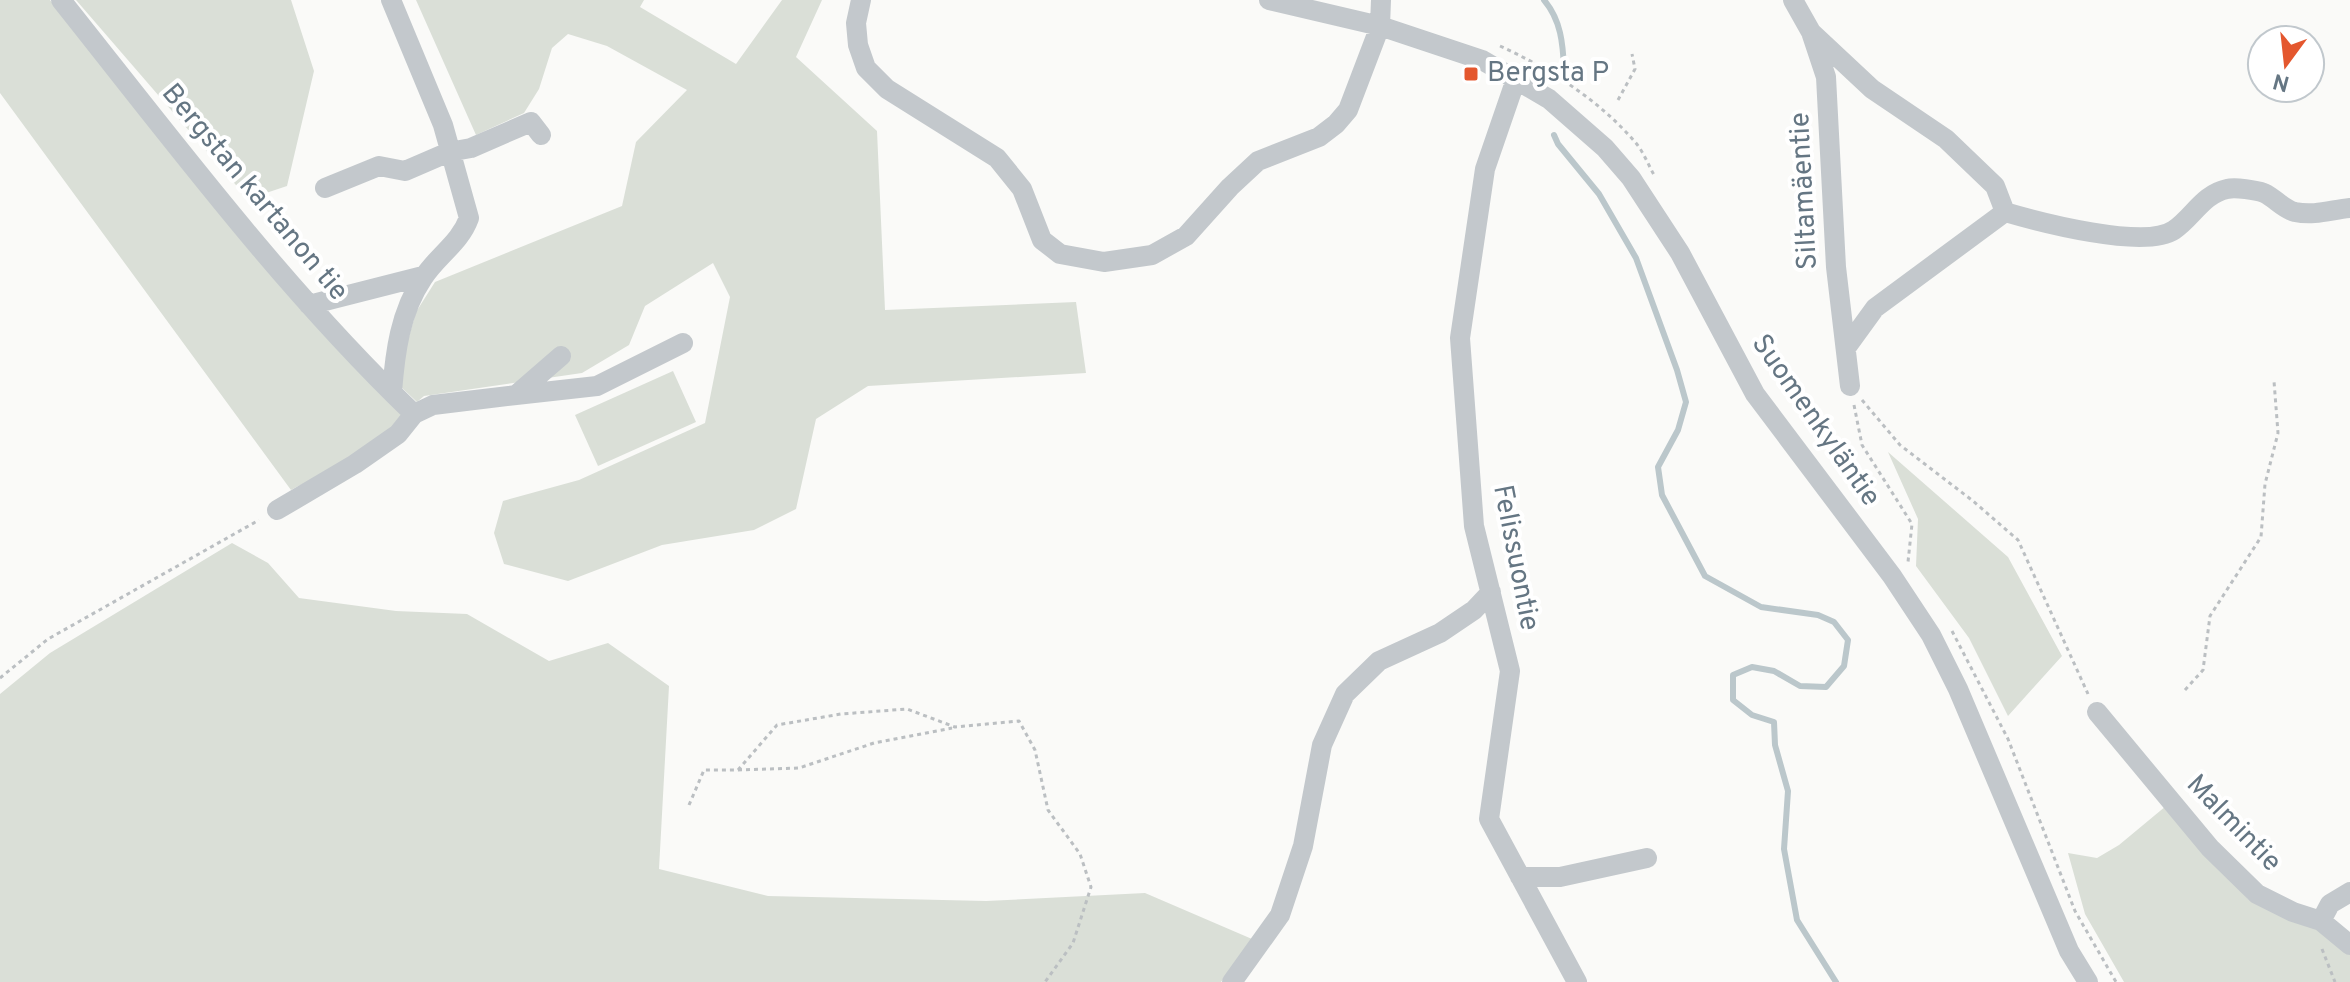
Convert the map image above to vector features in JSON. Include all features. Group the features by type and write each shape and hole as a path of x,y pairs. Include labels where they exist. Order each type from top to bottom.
{"street":[{"name":"Bergstan kartanon tie","path":"61,0 269,261 371,373 414,414"},
{"path":"391,0 443,125 469,218 463,232 423,276 406,310 395,353 392,392"},
{"path":"861,0 856,23 858,45 866,68 887,89 997,158 1022,189 1042,240 1060,254 1104,262 1152,255 1186,236 1258,161 1319,137 1336,124 1348,110 1380,26 1381,0"},
{"name":"Suomenkyläntie","path":"1269,0 1380,26 1482,60 1549,99 1577,122 1631,178 1680,253 1755,394 1931,635 1958,689 2069,951 2088,982"},
{"name":"Siltamäentie","path":"1793,0 1811,32 1826,77 1836,267 1850,386"},
{"path":"1811,32 1872,89 1946,139 1995,186 2005,212"},
{"name":"Felissuontie","path":"1516,79 1485,169 1460,338 1474,526 1510,671 1489,819 1577,982"},
{"path":"325,188 379,166 405,171 449,152 471,148 531,122 541,135"},
{"path":"2005,212 2100,234 2140,237 2171,233 2188,219 2201,202 2228,188 2262,192 2290,211 2309,215 2350,208"},
{"path":"1846,348 1875,308 2005,212"},
{"path":"309,305 423,276"},
{"path":"277,510 355,464 398,434 414,414 433,405 597,386 683,343"},
{"path":"516,395 561,356"},
{"path":"1232,982 1280,915 1303,846 1322,745 1345,694 1379,661 1440,633 1474,610 1491,592"},
{"name":"Malmintie","path":"2097,712 2210,848 2257,894 2293,912 2321,921 2350,945"},
{"path":"1520,877 1560,877 1647,858"},
{"path":"2321,921 2330,904 2350,892"}],"path":[{"path":"1618,100 1635,69 1632,54"},
{"path":"2185,690 2203,670 2210,616 2261,537 2265,484 2278,433 2274,381"},
{"path":"1850,386 1862,445 1912,524 1904,594"},
{"path":"1850,386 1900,445 2018,540 2097,712"},
{"path":"0,678 48,639 277,510"},
{"path":"738,770 777,725 841,714 907,709 955,727"},
{"path":"689,805 704,770 799,768 874,743 955,727 1019,721 1035,750 1048,810 1080,854 1091,887 1073,943 1045,982"},
{"path":"2321,921 2320,943 2335,982"}],"shaded area":[{"path":"0,0 50,0 260,260 403,416 383,438 291,490 0,93"},
{"path":"76,0 291,0 314,71 287,186 248,199"},
{"path":"416,0 644,0 640,7 736,64 782,0 822,0 796,57 877,131 885,310 1076,302 1086,373 868,386 816,419 796,509 754,530 662,545 568,581 504,564 494,533 503,501 579,480 705,423 730,297 713,263 645,306 629,345 582,373 424,396 417,402 401,387 404,354 416,312 435,282 622,206 636,142 687,90 607,46 568,34 552,48 539,89 524,113 476,135"},
{"path":"673,371 696,422 598,466 575,415"},
{"path":"1888,452 2008,557 2062,656 2008,716 1969,638 1916,566 1918,519"},
{"path":"232,543 268,563 299,598 396,611 467,614 549,661 608,643 669,686 659,869 768,896 986,901 1145,893 1252,939 1221,982 0,982 0,694 50,653"},
{"path":"2166,806 2248,899 2314,926 2350,954 2350,982 2124,982 2085,914 2068,853 2097,858 2119,845"}],"waterway":[{"path":"1544,0 1558,24 1564,69"},
{"path":"1554,135 1599,194 1636,258 1677,370 1686,402 1678,430 1658,467 1662,495 1705,576 1761,607 1818,615 1834,622 1848,640 1844,666 1826,687 1800,686 1774,671 1752,667 1733,675 1733,700 1752,715 1774,722 1775,745 1788,791 1784,849 1797,920 1836,982"}],"place":[{"name":"Bergsta P","path":"1471,74"}]}
